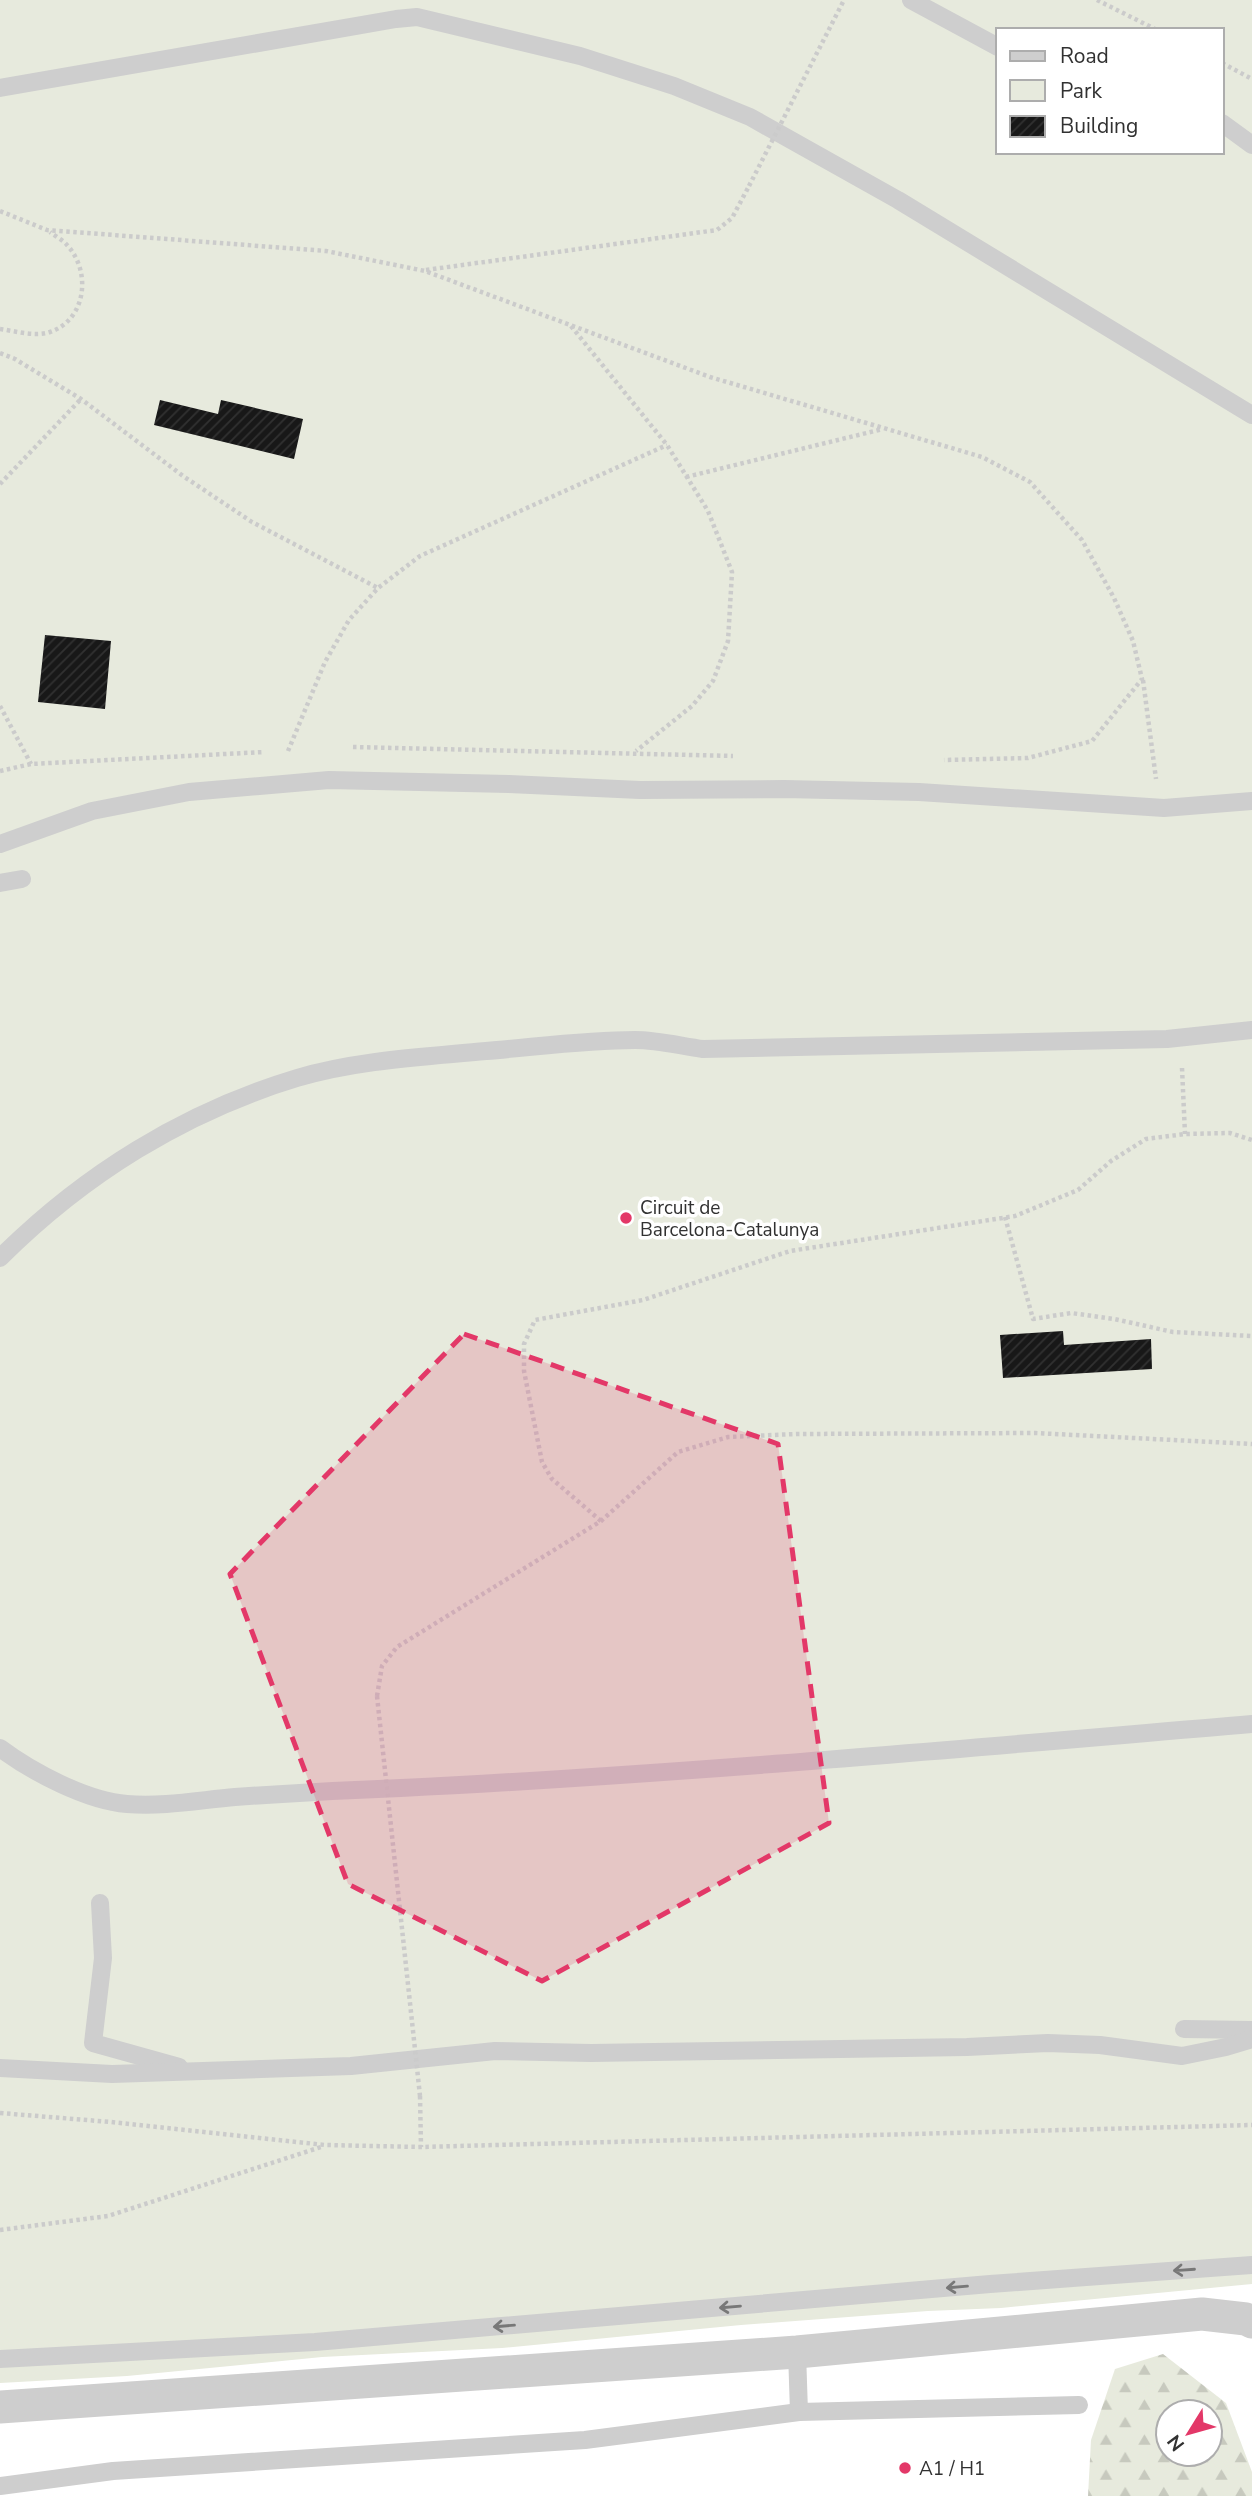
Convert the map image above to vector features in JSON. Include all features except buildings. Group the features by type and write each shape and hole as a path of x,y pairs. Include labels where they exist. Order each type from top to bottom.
{"street":[{"path":"0,2407 797,2352 1202,2314 1252,2322"}],"lane":[{"path":"911,0 996,46"},
{"path":"0,88 417,17 580,56 674,86 750,117 898,200 1252,415"},
{"path":"1224,124 1252,145"},
{"path":"0,844 92,811 189,792 329,780 640,790 919,792 1097,806 1164,808 1252,801"},
{"path":"0,883 22,879"},
{"path":"0,1258 36,1222 135,1150 233,1101 298,1078 333,1070 429,1056 637,1040 704,1049 1142,1040 1252,1030"},
{"path":"0,1748 15,1760 94,1796 124,1804 153,1804 286,1793 691,1771 1252,1724"},
{"path":"100,1903 103,1958 93,2043 196,2071"},
{"path":"1184,2029 1252,2030"},
{"path":"0,2068 112,2074 351,2066 495,2052 925,2048 1048,2043 1182,2056 1252,2039"},
{"path":"0,2359 315,2342 990,2284 1252,2265"},
{"path":"797,2352 799,2412"},
{"path":"0,2486 113,2471 585,2440 799,2412 1079,2405"}],"path":[{"path":"425,271 717,230 732,218 844,0"},
{"path":"1097,0 1153,28"},
{"path":"1224,64 1252,79"},
{"path":"0,211 47,230 67,245 78,261 83,288 81,303 74,315 50,332 34,334 0,329"},
{"path":"47,230 326,251 425,271 710,377 982,457 1030,482 1082,540 1114,598 1133,642 1142,679 1152,733 1157,790"},
{"path":"569,324 667,445 708,511 732,572 728,641 713,681 692,706 635,752"},
{"path":"0,354 15,359 81,399 252,523 378,588"},
{"path":"0,484 81,399"},
{"path":"686,477 886,428"},
{"path":"288,751 325,662 349,620 378,588 420,556 667,445"},
{"path":"939,761 1028,758 1092,741 1142,679"},
{"path":"0,706 31,764"},
{"path":"351,747 741,756"},
{"path":"0,771 31,764 301,750"},
{"path":"1181,1059 1185,1133"},
{"path":"601,1521 552,1479 542,1462 524,1371 524,1345 535,1320 643,1300 790,1251 1015,1216 1078,1190 1111,1161 1146,1139 1185,1133 1230,1133 1252,1140"},
{"path":"1005,1217 1033,1319 1071,1313 1173,1332 1252,1336"},
{"path":"421,2147 420,2096 377,1696 382,1666 397,1647 601,1521 678,1452 729,1437 796,1434 1035,1433 1252,1444"},
{"path":"0,2113 325,2145 421,2147 1252,2125"},
{"path":"0,2230 108,2216 325,2145"}],"highlighted area":[{"path":"464,1334 778,1444 829,1823 542,1981 348,1884 230,1574"}],"green space":[{"name":"Circuit de Barcelona-Catalunya","path":"0,0 1252,0 1252,2284 1001,2308 741,2325 502,2348 322,2357 127,2376 0,2383"},
{"path":"1163,2354 1220,2398 1154,2398 1154,2468 1224,2468 1224,2401 1252,2472 1252,2496 1088,2496 1091,2440 1115,2369"}],"place":[{"name":"Circuit de Barcelona-Catalunya","path":"626,1218"},
{"name":"A1 / H1","path":"905,2468"}]}
